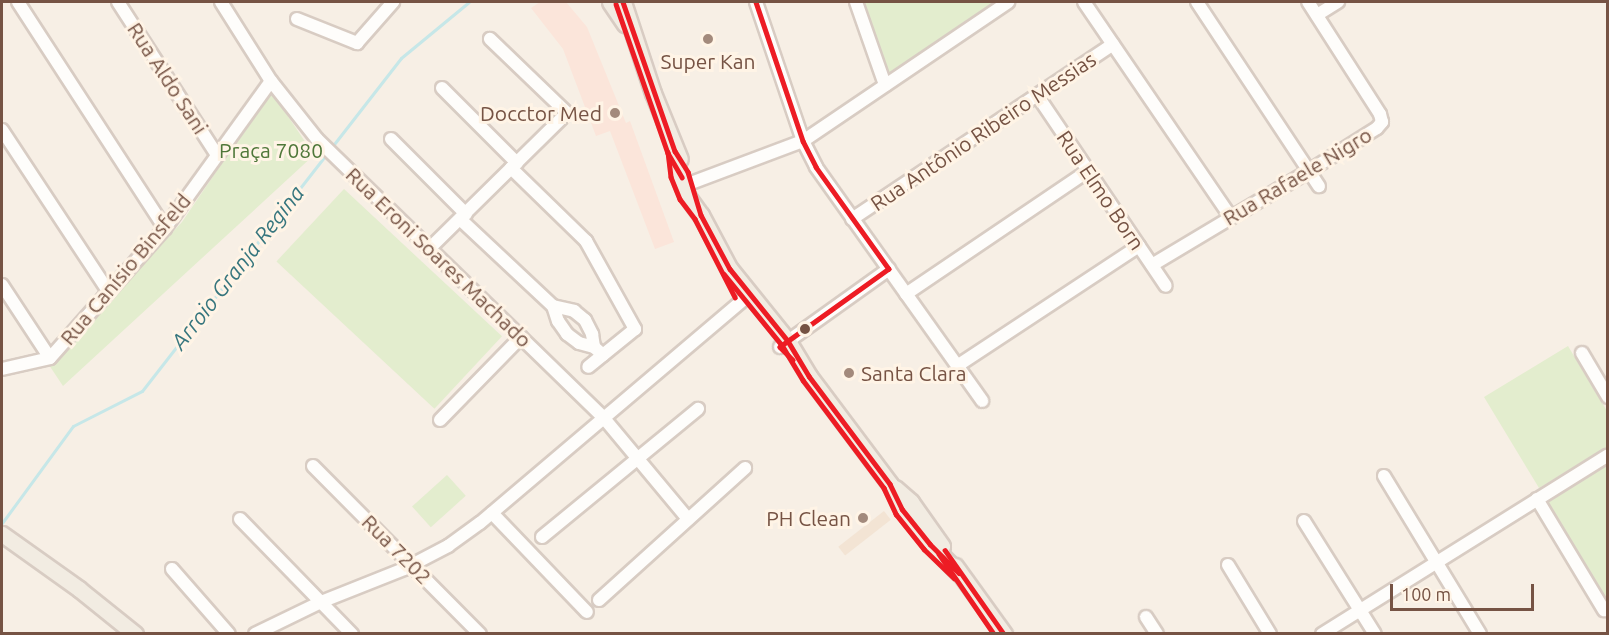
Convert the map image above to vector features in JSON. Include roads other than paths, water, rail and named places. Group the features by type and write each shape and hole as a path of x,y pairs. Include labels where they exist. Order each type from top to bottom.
{"main road":[{"path":"610,2 633,34"},
{"path":"623,2 687,184 730,269 890,484 911,502 934,541 1004,631"},
{"path":"2,534 135,633"}],"street":[{"path":"18,2 165,228"},
{"name":"Rua Aldo Sani","path":"118,2 218,155"},
{"name":"Rua Eroni Soares Machado","path":"221,2 272,81 317,139 603,417 688,519"},
{"path":"297,19 357,43 393,2"},
{"path":"756,2 803,141 816,167 982,401"},
{"path":"856,2 885,85"},
{"path":"687,184 803,141 1008,2"},
{"path":"1084,2 1230,216"},
{"path":"1197,2 1319,186"},
{"name":"Rua Rafaele Nigro","path":"1152,265 1230,216 1309,171 1377,128 1382,122 1380,114 1308,2"},
{"path":"1317,15 1338,2"},
{"path":"430,248 567,113 490,39"},
{"name":"Rua Antônio Ribeiro Messias","path":"852,219 1113,44"},
{"name":"Rua Canísio Binsfeld","path":"2,369 50,358 165,228 272,81"},
{"path":"442,88 586,242 635,329 598,351 588,367"},
{"name":"Rua Elmo Born","path":"1037,95 1166,286"},
{"path":"2,130 109,292"},
{"path":"391,139 463,216 553,306 558,321 567,334 579,343 598,351"},
{"path":"906,294 1088,171"},
{"path":"957,366 1139,246"},
{"path":"784,344 889,269"},
{"path":"2,285 50,358"},
{"path":"255,633 321,602 413,565 448,546 492,513 748,296"},
{"path":"553,306 574,311 585,320 598,351"},
{"path":"440,420 521,337"},
{"path":"1582,353 1608,397"},
{"path":"542,537 698,409"},
{"path":"1322,633 1608,455"},
{"name":"Rua 7202","path":"313,466 480,633"},
{"path":"599,600 745,468"},
{"path":"1384,476 1480,633"},
{"path":"1537,499 1604,610"},
{"path":"492,513 587,612"},
{"path":"240,519 352,633"},
{"path":"1304,521 1375,633"},
{"path":"1228,565 1270,633"},
{"path":"172,569 229,633"},
{"path":"1146,617 1157,633"}],"waterway":[{"name":"Arroio Granja Regina","path":"331,148 401,58 469,2"},
{"name":"Arroio Granja Regina","path":"2,523 73,426 142,391 327,153"}],"place":[{"name":"Super Kan","path":"708,39"},
{"name":"Docctor Med","path":"615,113"},
{"name":"Santa Clara","path":"849,373"},
{"name":"PH Clean","path":"863,518"}],"park label":[{"name":"Praça 7080","path":"271,150"}]}
